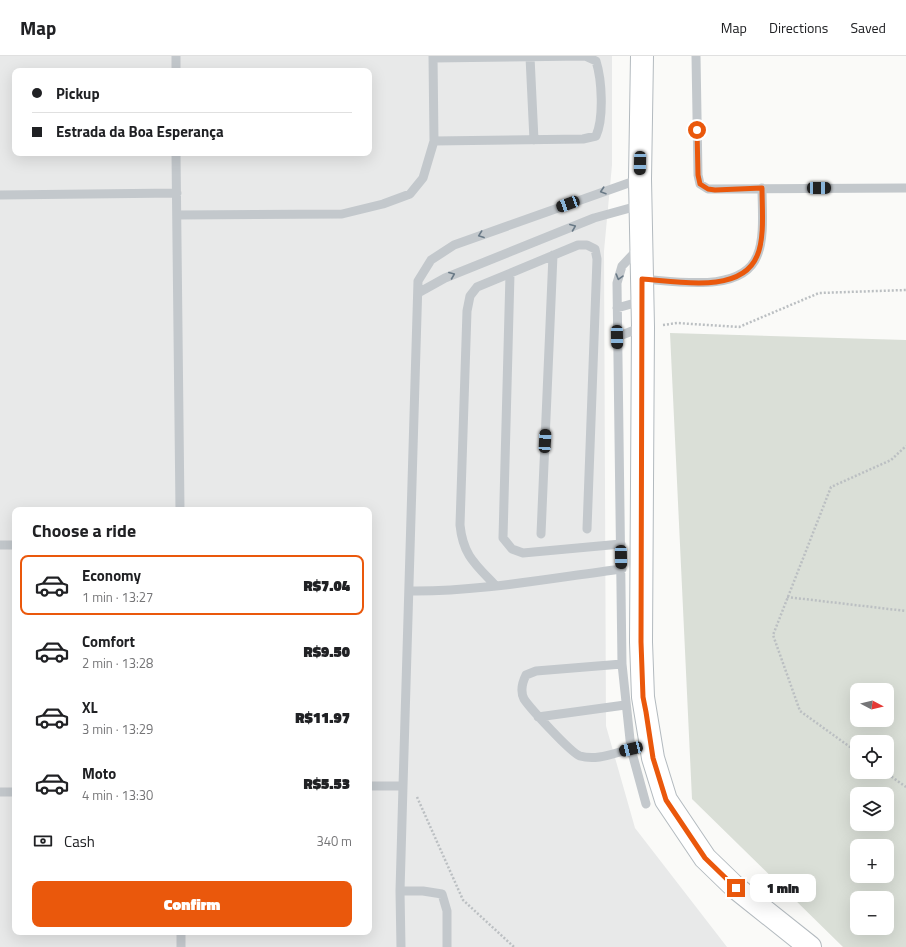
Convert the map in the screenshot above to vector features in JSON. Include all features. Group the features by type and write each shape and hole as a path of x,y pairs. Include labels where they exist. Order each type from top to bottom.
{"main road":[{"path":"642,56 640,179 643,327 641,642 643,697 653,758 666,800 705,858 736,888 810,947"}],"lane":[{"path":"176,56 176,68"},
{"path":"177,215 342,214 383,204 410,194 423,178 434,141 433,57 585,56 596,61 601,74 600,127 596,136 583,140 434,141"},
{"path":"696,56 698,175 700,184 708,189 715,190 762,188 906,188"},
{"path":"530,57 534,140"},
{"path":"176,156 180,507"},
{"path":"401,947 400,891 418,280 431,260 454,245 640,179"},
{"path":"642,279 717,283 736,278 749,270 758,255 761,234 762,188"},
{"path":"0,195 177,193"},
{"path":"418,293 445,278 594,218 641,205"},
{"path":"495,585 470,559 462,542 460,525 467,311 470,296 477,287 578,245 587,245 595,249 597,259 587,529"},
{"path":"641,246 622,266 617,283 617,337 622,569 622,664 625,705 631,749 646,804"},
{"path":"541,534 553,255"},
{"path":"510,274 504,538 512,549 523,553 621,544"},
{"path":"618,308 642,301"},
{"path":"617,337 643,327"},
{"path":"0,545 12,545"},
{"path":"409,591 431,591 495,585 622,569"},
{"path":"622,664 536,671 526,676 521,685 524,698 538,717 578,755 593,759 631,749"},
{"path":"538,717 625,705"},
{"path":"372,786 403,786"},
{"path":"0,792 12,792"},
{"path":"400,891 423,891 442,894 447,911 448,947"},
{"path":"181,935 181,947"}],"path":[{"path":"643,327 678,323 739,327 819,293 906,290"},
{"path":"850,747 800,711 773,635 831,487 891,460 906,446"},
{"path":"787,597 906,611"},
{"path":"404,769 463,900 514,947"},
{"path":"894,778 906,787"}],"shaded area":[{"path":"0,56 612,56 612,165 604,251 606,726 635,828 727,947 0,947"},
{"path":"670,333 906,340 906,947 843,947 692,799"}],"route":[{"path":"697,130 698,175 700,184 708,189 715,190 762,188 761,234 758,255 749,270 736,278 717,283 642,279 641,642 643,697 653,758 666,800 705,858 736,888"}]}
